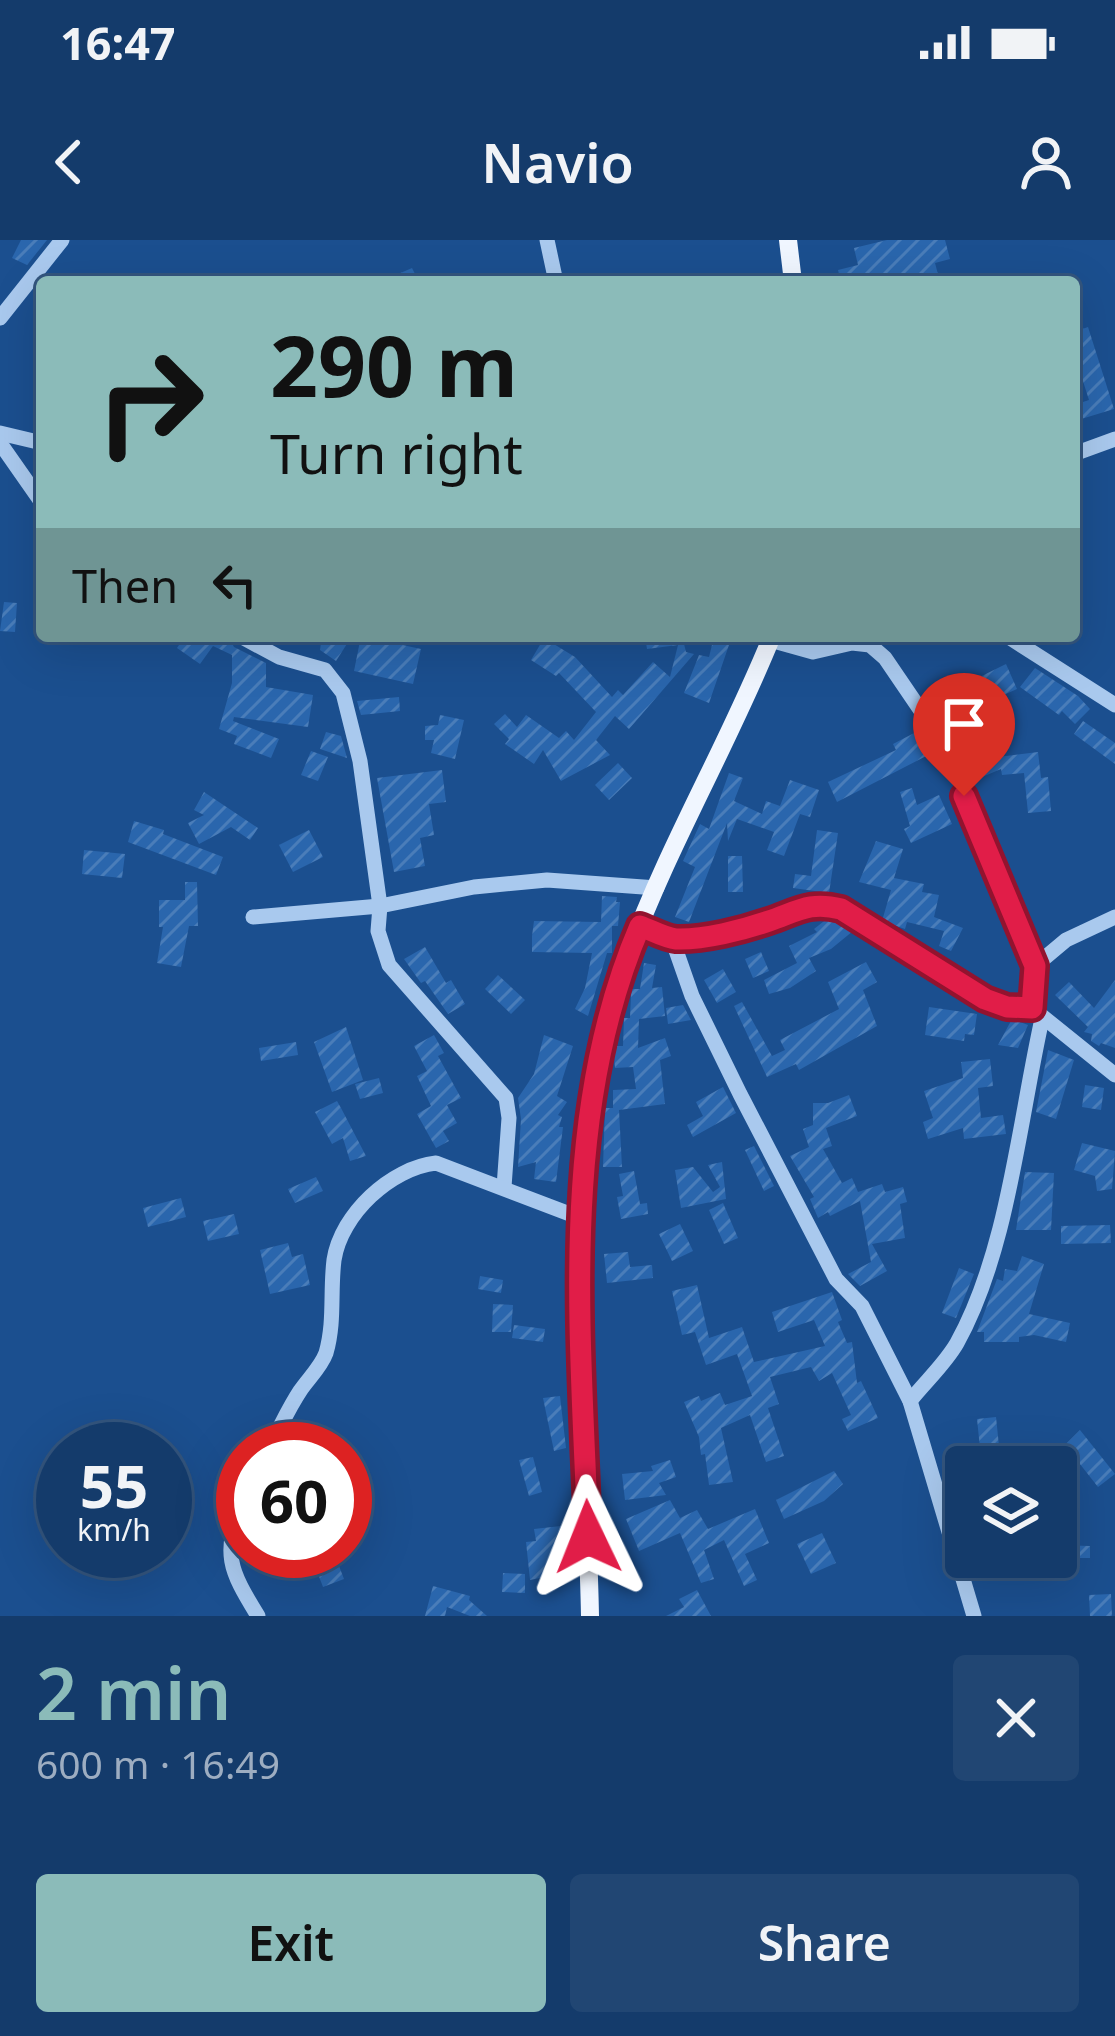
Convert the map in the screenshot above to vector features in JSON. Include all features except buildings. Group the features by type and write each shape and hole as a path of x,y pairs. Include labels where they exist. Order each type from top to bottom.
{"main road":[{"path":"788,240 793,276"},
{"path":"590,1616 580,1306 586,1144 602,1047 628,954 769,642"}],"street":[{"path":"0,318 62,240"},
{"path":"547,240 555,276"},
{"path":"0,433 36,442"},
{"path":"1080,452 1115,439"},
{"path":"0,443 36,494"},
{"path":"251,642 279,657 325,670 343,693 360,761 380,906 378,931 389,965 506,1097 504,1187"},
{"path":"783,642 813,652 870,645 885,658 949,752 1035,966 1037,1014 1002,1224 956,1345 910,1401"},
{"path":"1016,642 1115,705"},
{"path":"253,917 380,906 474,887 547,880 657,888"},
{"path":"640,926 673,939 742,928 819,903 841,909 985,999 1037,1014 1115,1075"},
{"path":"1035,966 1066,940 1115,917"},
{"path":"673,939 692,996 740,1094 836,1279 862,1306 910,1401 974,1616"},
{"path":"283,1422 325,1358 334,1315 334,1260 341,1235 392,1178 415,1165 436,1163 583,1219"},
{"path":"238,1578 257,1616"}],"route":[{"path":"588,1537 580,1306 586,1144 602,1047 640,926 673,939 742,928 819,903 841,909 985,999 1007,1007 1032,1008 1035,966 964,796"}]}
